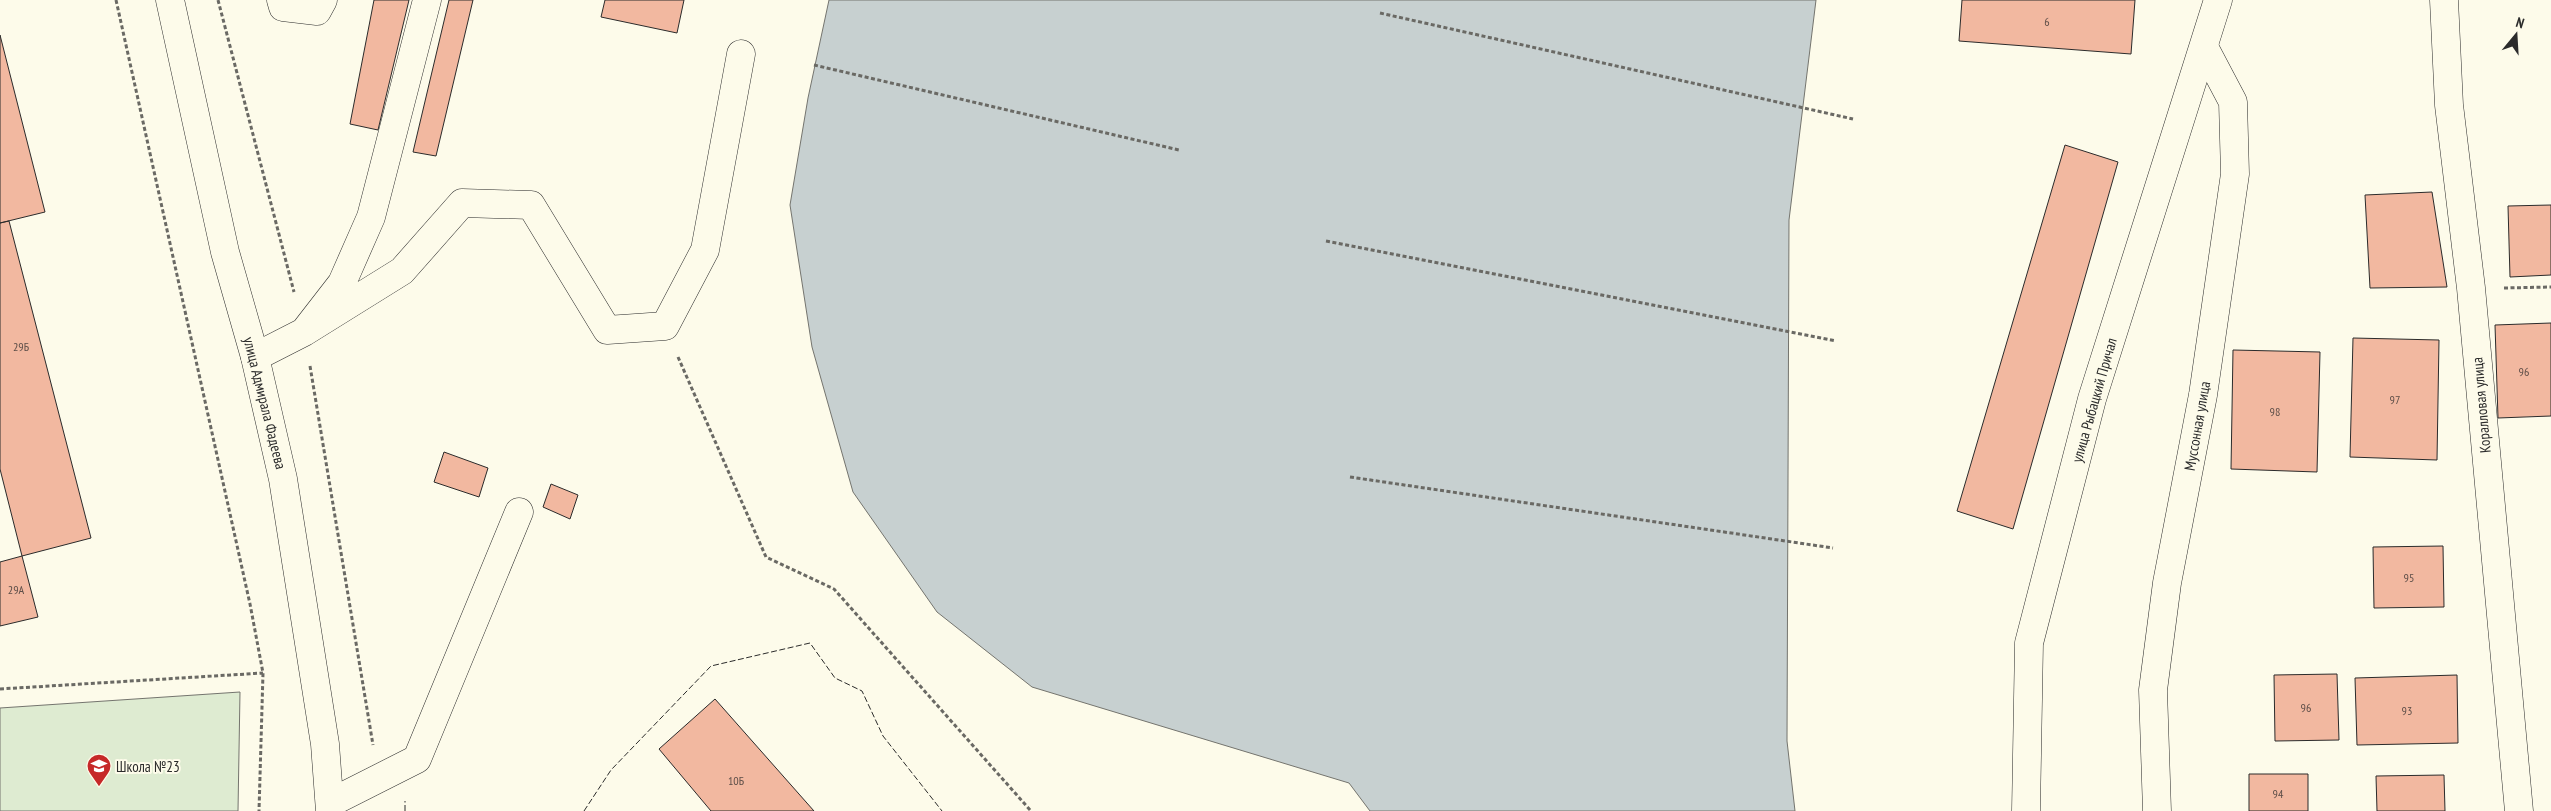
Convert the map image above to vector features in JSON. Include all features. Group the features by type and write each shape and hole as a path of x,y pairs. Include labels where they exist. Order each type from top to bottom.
{"main road":[{"name":"улица Адмирала Фадеева","path":"170,0 225,252 255,357 283,479 325,744 330,807"},
{"path":"281,0 283,7 317,11 323,0"},
{"path":"304,332 342,283 372,217 427,0"},
{"name":"улица Рыбацкий Причал","path":"2026,811 2029,644 2092,399 2218,0"},
{"name":"Коралловая улица","path":"2444,0 2449,106 2471,288 2519,811"},
{"name":"Муссонная улица","path":"2157,811 2153,690 2167,583 2203,394 2235,174 2233,102 2204,47"},
{"path":"255,357 304,332 402,272 462,203 532,205 607,330 665,326 705,250 741,54"},
{"path":"330,807 379,778 417,759 519,512"}],"path":[{"path":"116,0 250,604 263,673 259,811"},
{"path":"218,0 304,332 379,778"},
{"path":"1380,13 1853,119"},
{"path":"814,65 1179,150"},
{"path":"1326,241 1836,342"},
{"path":"2471,288 2551,287"},
{"path":"665,326 766,557 834,589 1031,811"},
{"path":"1350,477 1833,548"},
{"path":"0,689 263,673"}],"green space":[{"path":"240,692 238,811 0,811 0,708"}],"shaded area":[{"path":"829,0 1816,0 1789,220 1787,741 1795,811 1370,811 1349,783 1032,687 937,612 853,492 812,347 790,205 808,98"}],"building":[{"path":"374,0 409,0 378,130 350,124"},
{"path":"449,0 473,0 436,156 413,152"},
{"path":"605,0 684,0 677,33 601,17"},
{"path":"1962,0 2135,0 2131,54 1959,41"},
{"path":"0,35 45,212 0,223"},
{"path":"2065,145 2118,162 2013,529 1957,511"},
{"path":"2432,192 2447,287 2370,288 2365,195"},
{"path":"2551,205 2551,275 2510,277 2508,206"},
{"path":"9,221 91,538 22,556 0,469 0,223"},
{"path":"2551,323 2551,416 2498,418 2495,325"},
{"path":"2353,338 2439,340 2437,460 2350,457"},
{"path":"2233,350 2320,352 2317,472 2231,469"},
{"path":"444,452 488,468 479,497 434,482"},
{"path":"551,484 578,495 570,519 543,507"},
{"path":"2443,546 2444,607 2374,608 2373,547"},
{"path":"22,556 38,617 0,626 0,562"},
{"path":"2337,674 2339,740 2275,741 2274,675"},
{"path":"2457,675 2458,743 2357,745 2355,678"},
{"path":"715,699 814,811 711,811 659,749"},
{"path":"2249,774 2308,774 2308,811 2249,811"},
{"path":"2444,775 2445,811 2377,811 2376,776"}],"fence":[{"path":"584,811 611,770 711,666 810,643 835,678 862,691 883,736 942,811"},
{"path":"405,801 405,811"}],"place":[{"name":"Школа №23","path":"99,787"}]}
